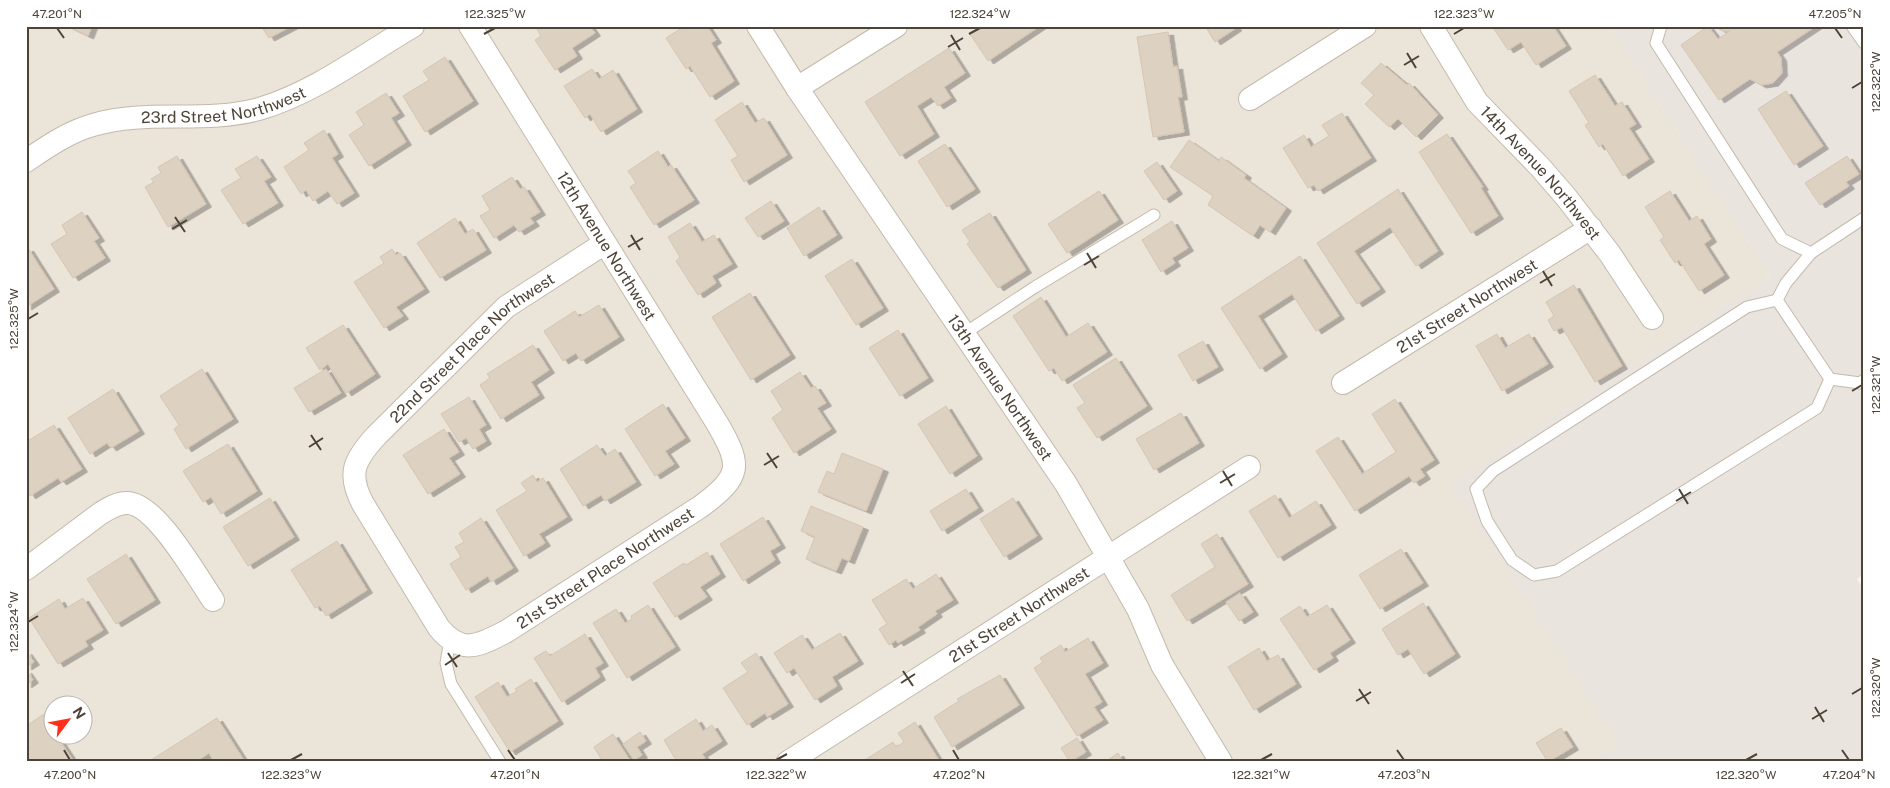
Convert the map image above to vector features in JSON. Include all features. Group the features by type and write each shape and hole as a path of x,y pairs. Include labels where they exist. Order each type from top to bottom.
{"street":[{"name":"23rd Street Northwest","path":"26,161 54,143 94,125 132,118 199,118 259,109 296,94 413,26"},
{"name":"12th Avenue Northwest","path":"470,26 731,446 734,469"},
{"name":"13th Avenue Northwest","path":"758,26 797,88 1066,484 1138,609 1162,665 1221,762"},
{"path":"797,88 896,26"},
{"path":"1250,99 1365,26"},
{"name":"14th Avenue Northwest","path":"1430,26 1477,102 1540,167 1591,228 1652,318"},
{"name":"21st Street Northwest","path":"1343,383 1591,228"},
{"name":"22nd Street Place Northwest","path":"456,643 439,628 363,504 355,486 354,469 358,457 376,436 496,315 518,297 605,244"},
{"name":"21st Street Northwest","path":"788,762 1106,556 1249,467"},
{"name":"21st Street Place Northwest","path":"456,643 476,646 500,635 716,495 728,483 734,469"},
{"path":"26,569 101,513 127,502 148,511 160,522 213,600"}],"lane":[{"path":"1661,26 1656,43 1782,239 1811,253"},
{"path":"1852,26 1864,43"},
{"path":"965,333 1035,286 1154,215"},
{"path":"1830,380 1817,408 1557,571 1534,575 1512,560 1487,521 1476,489 1493,471 1747,307 1777,300 1786,283 1811,253 1864,218"},
{"path":"1777,300 1830,380"},
{"path":"1830,380 1860,383 1864,380"},
{"path":"456,643 446,663 451,684 500,762"}],"shaded area":[{"path":"26,26 1609,26 1770,276 1451,483 1619,743 1590,762 26,762"},
{"path":"1609,26 1864,26 1864,574 1857,579 1864,590 1864,762 1590,762 1619,743 1450,483 1770,276"}],"building":[{"path":"67,26 92,26 88,36"},
{"path":"261,26 292,26 269,38"},
{"path":"535,26 590,26 595,33 572,48 577,56 555,70 535,40 541,36"},
{"path":"685,26 707,26 716,40 711,43 734,81 710,97 690,66 686,69 666,38"},
{"path":"981,26 1040,26 988,61 970,34"},
{"path":"1205,26 1235,26 1236,28 1215,42"},
{"path":"1499,26 1553,26 1566,46 1536,65 1521,42 1508,50 1494,29"},
{"path":"1708,26 1718,39 1730,31 1723,31 1714,26 1816,26 1777,52 1781,58 1782,73 1773,83 1761,85 1750,79 1719,100 1681,45"},
{"path":"1168,32 1173,67 1177,66 1182,97 1178,97 1184,132 1153,137 1137,37"},
{"path":"949,48 965,73 944,87 951,98 938,106 931,97 917,106 934,134 900,156 865,102"},
{"path":"445,57 473,101 425,132 403,96 429,80 423,71"},
{"path":"1381,63 1407,85 1409,83 1438,115 1416,137 1398,119 1389,127 1365,104 1374,95 1361,83"},
{"path":"592,69 599,79 613,70 637,109 601,132 590,114 585,118 564,86"},
{"path":"1595,75 1615,106 1622,102 1636,124 1629,128 1649,159 1623,176 1603,144 1599,147 1585,125 1589,123 1569,91"},
{"path":"1786,91 1823,146 1794,165 1758,109"},
{"path":"386,93 399,113 391,118 406,142 369,166 349,135 364,125 356,112"},
{"path":"742,102 755,123 764,118 787,155 744,182 731,160 738,156 715,120"},
{"path":"1342,113 1371,158 1318,191 1314,185 1308,188 1283,148 1304,135 1311,147 1329,136 1322,125"},
{"path":"324,130 338,154 332,158 354,193 337,204 328,191 313,201 306,190 301,194 284,167 309,150 304,143"},
{"path":"1447,134 1483,187 1481,188 1498,216 1471,233 1419,152"},
{"path":"1189,140 1219,161 1221,157 1246,175 1244,178 1286,208 1270,232 1260,225 1253,236 1208,205 1213,196 1170,167"},
{"path":"945,144 975,189 947,207 918,161"},
{"path":"658,151 668,167 671,165 694,200 654,225 630,187 636,183 628,171"},
{"path":"177,156 206,204 168,227 145,187 154,182 151,179 161,173 158,167"},
{"path":"257,156 271,177 264,181 278,203 243,224 221,190 241,178 235,169"},
{"path":"1847,156 1859,174 1846,182 1849,186 1820,205 1805,183"},
{"path":"1157,162 1177,191 1164,200 1144,171"},
{"path":"512,177 520,189 524,187 540,212 530,218 534,223 519,232 514,225 494,238 480,216 490,210 482,196"},
{"path":"1398,189 1438,251 1416,266 1390,227 1354,251 1380,289 1357,304 1317,243"},
{"path":"1099,191 1118,220 1067,253 1048,224"},
{"path":"1670,191 1689,221 1697,216 1711,239 1704,244 1724,275 1699,291 1679,260 1675,263 1660,240 1664,237 1645,207"},
{"path":"771,201 784,221 758,237 745,218"},
{"path":"819,207 837,235 804,256 787,228"},
{"path":"82,212 99,238 94,241 105,258 73,278 51,244 67,234 62,225"},
{"path":"990,213 1026,270 998,288 967,244 970,242 962,230"},
{"path":"455,218 465,234 473,229 486,250 440,278 417,243"},
{"path":"1172,221 1188,248 1172,258 1175,263 1161,272 1142,240"},
{"path":"690,223 702,242 714,235 732,264 712,276 716,283 698,295 676,261 680,257 668,237"},
{"path":"28,248 54,289 26,307 26,249"},
{"path":"392,249 396,255 400,253 424,289 396,307 403,316 384,328 354,282 384,263 380,257"},
{"path":"1300,256 1339,316 1316,331 1292,294 1258,316 1282,354 1260,369 1221,308"},
{"path":"852,259 883,308 856,325 825,276"},
{"path":"1574,285 1622,366 1595,382 1562,327 1554,331 1548,320 1554,316 1546,302"},
{"path":"750,293 790,355 751,380 712,317"},
{"path":"1041,297 1066,337 1088,323 1107,352 1062,381 1054,368 1049,371 1013,316"},
{"path":"599,305 619,337 581,361 576,353 563,361 544,331 575,311 579,317"},
{"path":"343,325 375,374 346,393 328,364 320,370 306,348"},
{"path":"898,330 928,378 900,396 869,348"},
{"path":"1497,334 1505,348 1529,334 1548,364 1502,391 1476,346"},
{"path":"1203,341 1218,367 1193,381 1178,355"},
{"path":"533,345 549,370 531,382 539,395 501,419 480,385 490,378 487,374"},
{"path":"1116,358 1147,406 1097,438 1077,408 1085,403 1073,385"},
{"path":"202,369 233,419 186,449 174,429 179,425 160,396"},
{"path":"326,369 341,393 309,412 294,388"},
{"path":"800,372 811,388 815,386 826,403 817,408 831,429 794,453 772,418 783,410 771,391"},
{"path":"113,389 139,431 111,448 107,443 90,454 68,418"},
{"path":"469,397 486,425 479,429 486,441 473,449 466,438 459,442 441,414"},
{"path":"1395,399 1434,460 1420,469 1425,476 1414,483 1409,476 1355,511 1316,451 1338,437 1362,474 1396,452 1372,414"},
{"path":"663,404 685,438 665,451 674,464 655,476 625,429"},
{"path":"946,406 977,456 950,474 918,424"},
{"path":"1181,413 1199,443 1154,470 1136,439"},
{"path":"54,425 82,469 61,482 58,478 30,496 26,489 26,442"},
{"path":"444,429 459,452 449,458 460,474 428,494 403,455"},
{"path":"228,444 257,491 221,514 211,497 203,502 183,471"},
{"path":"597,445 605,456 615,449 636,482 605,501 601,495 583,506 560,469"},
{"path":"842,453 883,469 866,511 818,492 827,471 834,474"},
{"path":"533,475 537,482 543,478 567,517 539,534 545,543 524,556 496,510 527,491 521,483"},
{"path":"966,489 978,508 942,531 930,511"},
{"path":"1275,495 1289,518 1316,501 1331,525 1278,558 1249,511"},
{"path":"270,498 294,537 248,566 223,527"},
{"path":"1013,498 1037,536 1004,557 980,519"},
{"path":"811,506 863,527 849,561 842,558 836,571 806,559 815,537 801,531"},
{"path":"763,517 780,545 770,551 775,560 743,581 720,544"},
{"path":"481,518 513,568 491,582 488,576 466,590 450,564 461,557 455,547 464,542 459,533"},
{"path":"1217,534 1248,584 1187,621 1171,595 1215,567 1201,544"},
{"path":"337,541 367,590 326,616 320,606 315,608 291,570"},
{"path":"1401,549 1423,583 1380,609 1359,575"},
{"path":"707,552 720,574 700,587 707,597 675,617 653,583 684,563 686,565"},
{"path":"126,554 155,600 116,624 87,579"},
{"path":"936,574 953,600 935,611 937,614 918,627 920,630 898,643 896,640 889,645 879,629 887,624 872,600 906,579 913,589"},
{"path":"1240,593 1253,612 1239,621 1226,602"},
{"path":"83,598 103,630 85,641 88,646 58,664 29,618 59,599 65,609"},
{"path":"1423,603 1455,654 1424,674 1408,649 1398,655 1382,629"},
{"path":"648,605 675,647 627,678 593,623 616,609 625,623 632,619 631,616"},
{"path":"1327,605 1350,640 1330,653 1333,658 1314,670 1280,619 1300,606 1307,617"},
{"path":"840,633 858,661 832,677 837,686 815,700 794,668 787,673 774,653 802,635 812,650"},
{"path":"585,634 603,663 595,668 600,677 562,702 534,658 546,651 550,656"},
{"path":"1088,638 1103,663 1085,674 1102,702 1094,707 1103,720 1077,736 1034,668 1043,662 1040,658 1061,645 1065,652"},
{"path":"1259,648 1267,661 1278,655 1296,684 1254,710 1228,667"},
{"path":"26,651 34,662 26,667"},
{"path":"756,653 788,704 767,717 765,713 747,725 723,688 748,672 741,663"},
{"path":"26,670 33,680 26,685"},
{"path":"1000,675 1019,705 952,747 934,717 959,701 957,699"},
{"path":"531,679 558,721 510,752 475,697 498,682 507,697 517,691 515,689"},
{"path":"42,715 42,746 64,746 74,762 29,762 26,757 26,750 30,748 26,742 26,726"},
{"path":"217,718 245,762 214,762 209,753 196,762 148,762"},
{"path":"696,719 703,731 712,725 722,741 702,754 705,758 699,762 677,762 664,740"},
{"path":"915,722 940,762 862,762 893,742 896,747 904,742 898,733"},
{"path":"1561,728 1573,747 1548,762 1536,743"},
{"path":"640,732 646,741 637,747 642,755 634,760 623,744"},
{"path":"613,734 631,762 603,762 594,747"},
{"path":"1077,738 1086,752 1070,762 1061,748"},
{"path":"1118,753 1123,762 1105,762"}]}
